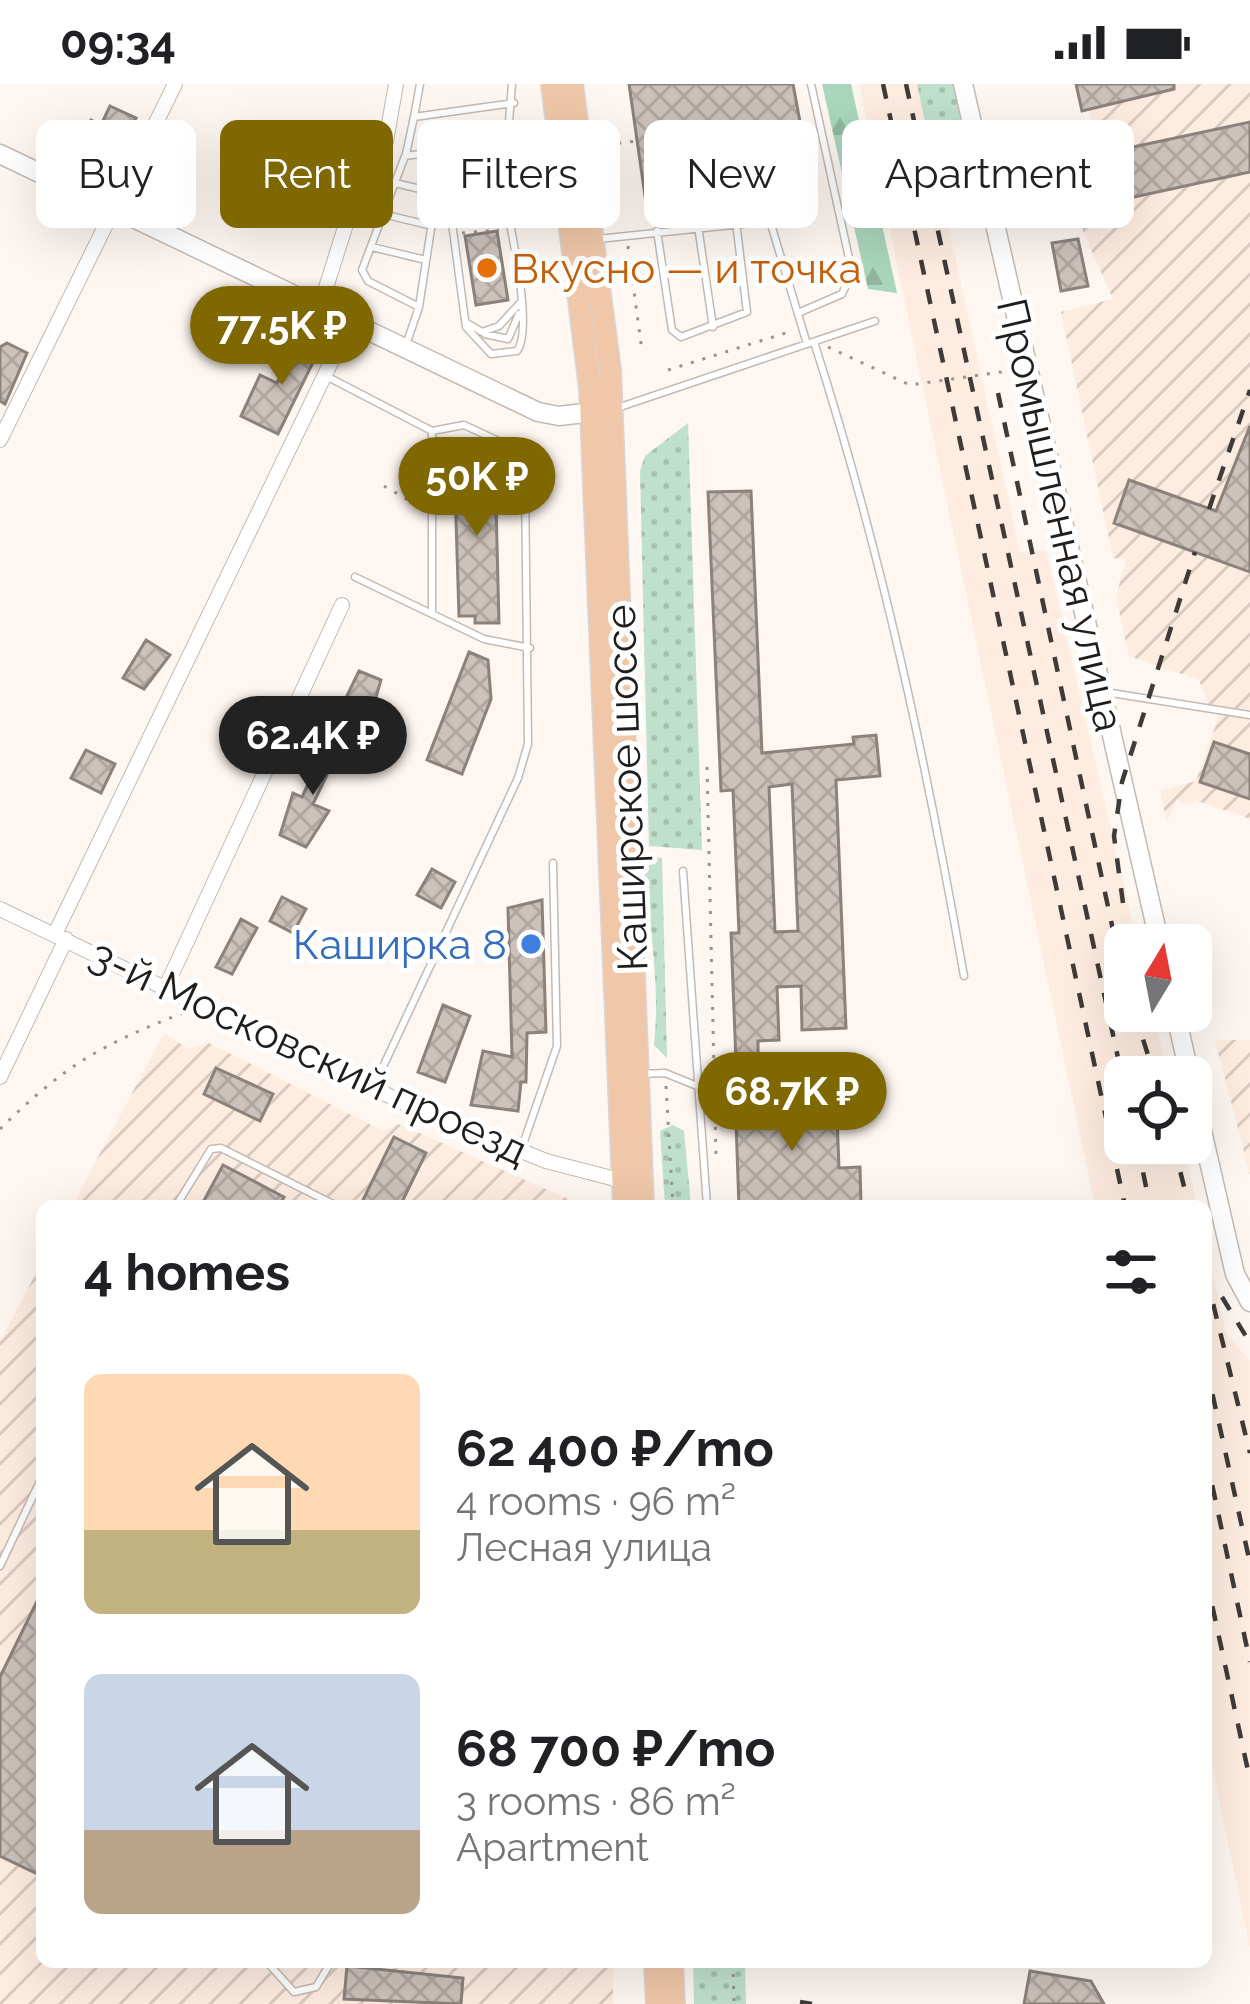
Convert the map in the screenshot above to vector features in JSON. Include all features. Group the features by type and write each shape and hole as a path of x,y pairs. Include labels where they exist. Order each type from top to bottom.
{"main road":[{"name":"Каширское шоссе","path":"552,84 557,120"},
{"name":"Каширское шоссе","path":"572,84 595,239 624,1200"},
{"name":"Каширское шоссе","path":"572,228 601,411 643,1200"},
{"path":"655,1968 657,2004"},
{"path":"672,1968 674,2004"}],"street":[{"path":"157,120 175,84"},
{"path":"319,310 363,170 386,141 396,84"},
{"name":"Промышленная улица","path":"963,84 1155,924"},
{"path":"0,154 36,170"},
{"path":"0,440 103,228"},
{"path":"159,228 319,310 538,412 559,416 601,411"},
{"path":"0,1076 60,936 350,325"},
{"path":"164,991 342,605"},
{"name":"3-й Московский проезд","path":"0,909 372,1089 520,1151 623,1181"},
{"path":"1209,1164 1235,1274 1250,1302"}],"lane":[{"path":"393,188 421,84"},
{"path":"511,120 512,84"},
{"path":"798,313 842,294 851,277 812,84"},
{"path":"415,117 514,104"},
{"path":"405,156 417,154"},
{"path":"395,183 417,188"},
{"path":"378,228 364,277 419,307"},
{"path":"404,350 419,307 432,228"},
{"path":"453,228 464,321 480,348 507,356 524,340 509,228"},
{"path":"595,239 682,228"},
{"path":"698,228 713,327"},
{"path":"657,231 673,332 683,337 748,309 737,228"},
{"path":"775,228 802,328 864,498 929,781 964,976"},
{"path":"371,247 426,260"},
{"path":"464,321 499,339 512,336 521,302"},
{"path":"482,332 499,326 521,302"},
{"path":"601,411 875,320"},
{"path":"328,377 432,431 452,424 469,427 509,447 524,467 531,713 518,778 372,1089"},
{"path":"432,431 432,614"},
{"path":"355,577 484,639 530,648"},
{"path":"1101,691 1250,715"},
{"path":"520,1151 557,1046 553,863"},
{"path":"683,871 707,1200"},
{"path":"636,1074 665,1072 702,1088"},
{"path":"179,1200 197,1166 211,1149 220,1148 326,1200"},
{"path":"0,1566 36,1490"},
{"path":"272,1968 294,1992 316,1987 327,1968"}],"path":[{"path":"620,143 636,141"},
{"path":"460,233 502,231"},
{"path":"628,244 642,351"},
{"path":"668,370 802,328"},
{"path":"810,343 859,357 910,385 1008,371"},
{"path":"524,467 555,466"},
{"path":"384,486 429,511"},
{"path":"706,767 716,1169"},
{"path":"0,1129 53,1078 102,1044 199,1007"},
{"path":"665,1072 673,1200"},
{"path":"733,1968 734,2004"}],"shaded area":[{"path":"859,84 917,84 925,120 867,120"},
{"path":"1081,84 1250,84 1250,819 1195,800 1190,805 1177,799 1167,822 1160,791 1196,781 1220,713 1209,705 1199,680 1129,656 1116,597 1126,559 1113,558 1061,312 1113,299 1082,228 1134,228 1134,120 1092,120"},
{"path":"889,228 949,228 1020,552 1046,550 1133,924 1104,924 1104,1032 1158,1032 1163,1056 1104,1056 1104,1164 1188,1164 1196,1200 1094,1200"},
{"path":"164,1033 189,1049 209,1043 383,1131 399,1124 570,1200 75,1200"},
{"path":"1215,1040 1250,1040 1250,1175"},
{"path":"1212,1271 1226,1333 1250,1361 1250,1948 1212,1767"},
{"path":"36,1273 36,1968 613,1968 613,2004 0,2004 0,1341"}],"green space":[{"path":"822,84 851,84 859,120 842,120 842,173"},
{"path":"917,84 953,84 960,120 924,120"},
{"path":"854,228 883,228 897,293 868,289"},
{"path":"688,423 702,850 649,846 640,471 645,456"},
{"path":"644,856 662,858 667,1058 654,1045 655,974"},
{"path":"673,1125 684,1131 690,1200 665,1200 660,1131"},
{"path":"693,1968 745,1968 746,2004 694,2004"}],"building":[{"path":"629,84 793,84 800,120 644,120 644,189"},
{"path":"1076,84 1174,84 1174,89 1082,111"},
{"path":"110,106 136,118 135,120 103,120"},
{"path":"1250,122 1250,172 1134,197 1134,147"},
{"name":"Вкусно — и точка","path":"497,231 508,300 476,305 465,236"},
{"path":"1078,239 1088,286 1061,291 1052,243"},
{"path":"300,334 322,344 278,434 241,416 260,375 277,383"},
{"path":"7,343 27,353 5,404 0,401 0,347"},
{"path":"1250,426 1250,572 1114,523 1129,480 1216,511"},
{"path":"479,455 480,463 495,463 499,623 475,623 475,616 459,616 454,456"},
{"path":"751,491 762,753 854,744 853,737 876,735 880,776 836,780 846,1028 802,1030 801,986 777,987 779,1040 758,1041 758,1061 736,1062 731,933 739,933 733,790 721,791 708,492","holes":["792,784 798,931 775,932 769,787"]},
{"path":"146,640 170,655 144,689 123,678"},
{"path":"469,652 488,660 491,699 462,774 427,760"},
{"path":"359,671 381,680 370,718 342,706"},
{"path":"329,740 354,752 345,771 332,764 313,804 329,811 306,847 280,835 293,793 302,797"},
{"path":"1214,742 1250,754 1250,799 1200,782"},
{"path":"86,750 115,764 101,793 71,778"},
{"path":"432,869 455,882 441,908 417,895"},
{"path":"282,897 306,909 293,933 270,921"},
{"name":"Каширка 8","path":"542,900 546,1032 527,1033 526,1082 521,1082 518,1111 471,1105 483,1051 512,1057 508,908"},
{"path":"241,919 257,928 232,974 216,967"},
{"path":"443,1005 470,1016 445,1082 418,1072"},
{"path":"216,1068 273,1094 260,1121 204,1094"},
{"path":"836,1091 839,1168 860,1167 861,1200 739,1200 735,1095 781,1093 782,1114 806,1113 805,1092"},
{"path":"394,1137 426,1153 403,1200 363,1200"},
{"path":"223,1165 284,1197 282,1200 204,1200"},
{"path":"36,1603 36,1873 0,1856 0,1677"},
{"path":"347,1968 463,1978 461,2004 344,1999"},
{"path":"1030,1971 1091,1981 1104,2004 1024,2004"}],"railway":[{"path":"883,84 1124,1200"},
{"path":"906,84 1118,1056"},
{"path":"1209,509 1250,390"},
{"path":"998,393 1112,924"},
{"path":"1123,903 1114,836 1122,782 1195,552"},
{"path":"1141,1032 1148,1056"},
{"path":"1141,1164 1149,1200"},
{"path":"1178,1164 1187,1200"},
{"path":"1222,1297 1250,1343"},
{"path":"1212,1299 1250,1453"},
{"path":"1212,1392 1250,1563"},
{"path":"1212,1484 1250,1662"},
{"path":"1212,1605 1250,1780"},
{"path":"800,2002 812,2004"}],"place":[{"name":"Вкусно — и точка","path":"487,268"},
{"name":"Каширка 8","path":"531,944"}]}
